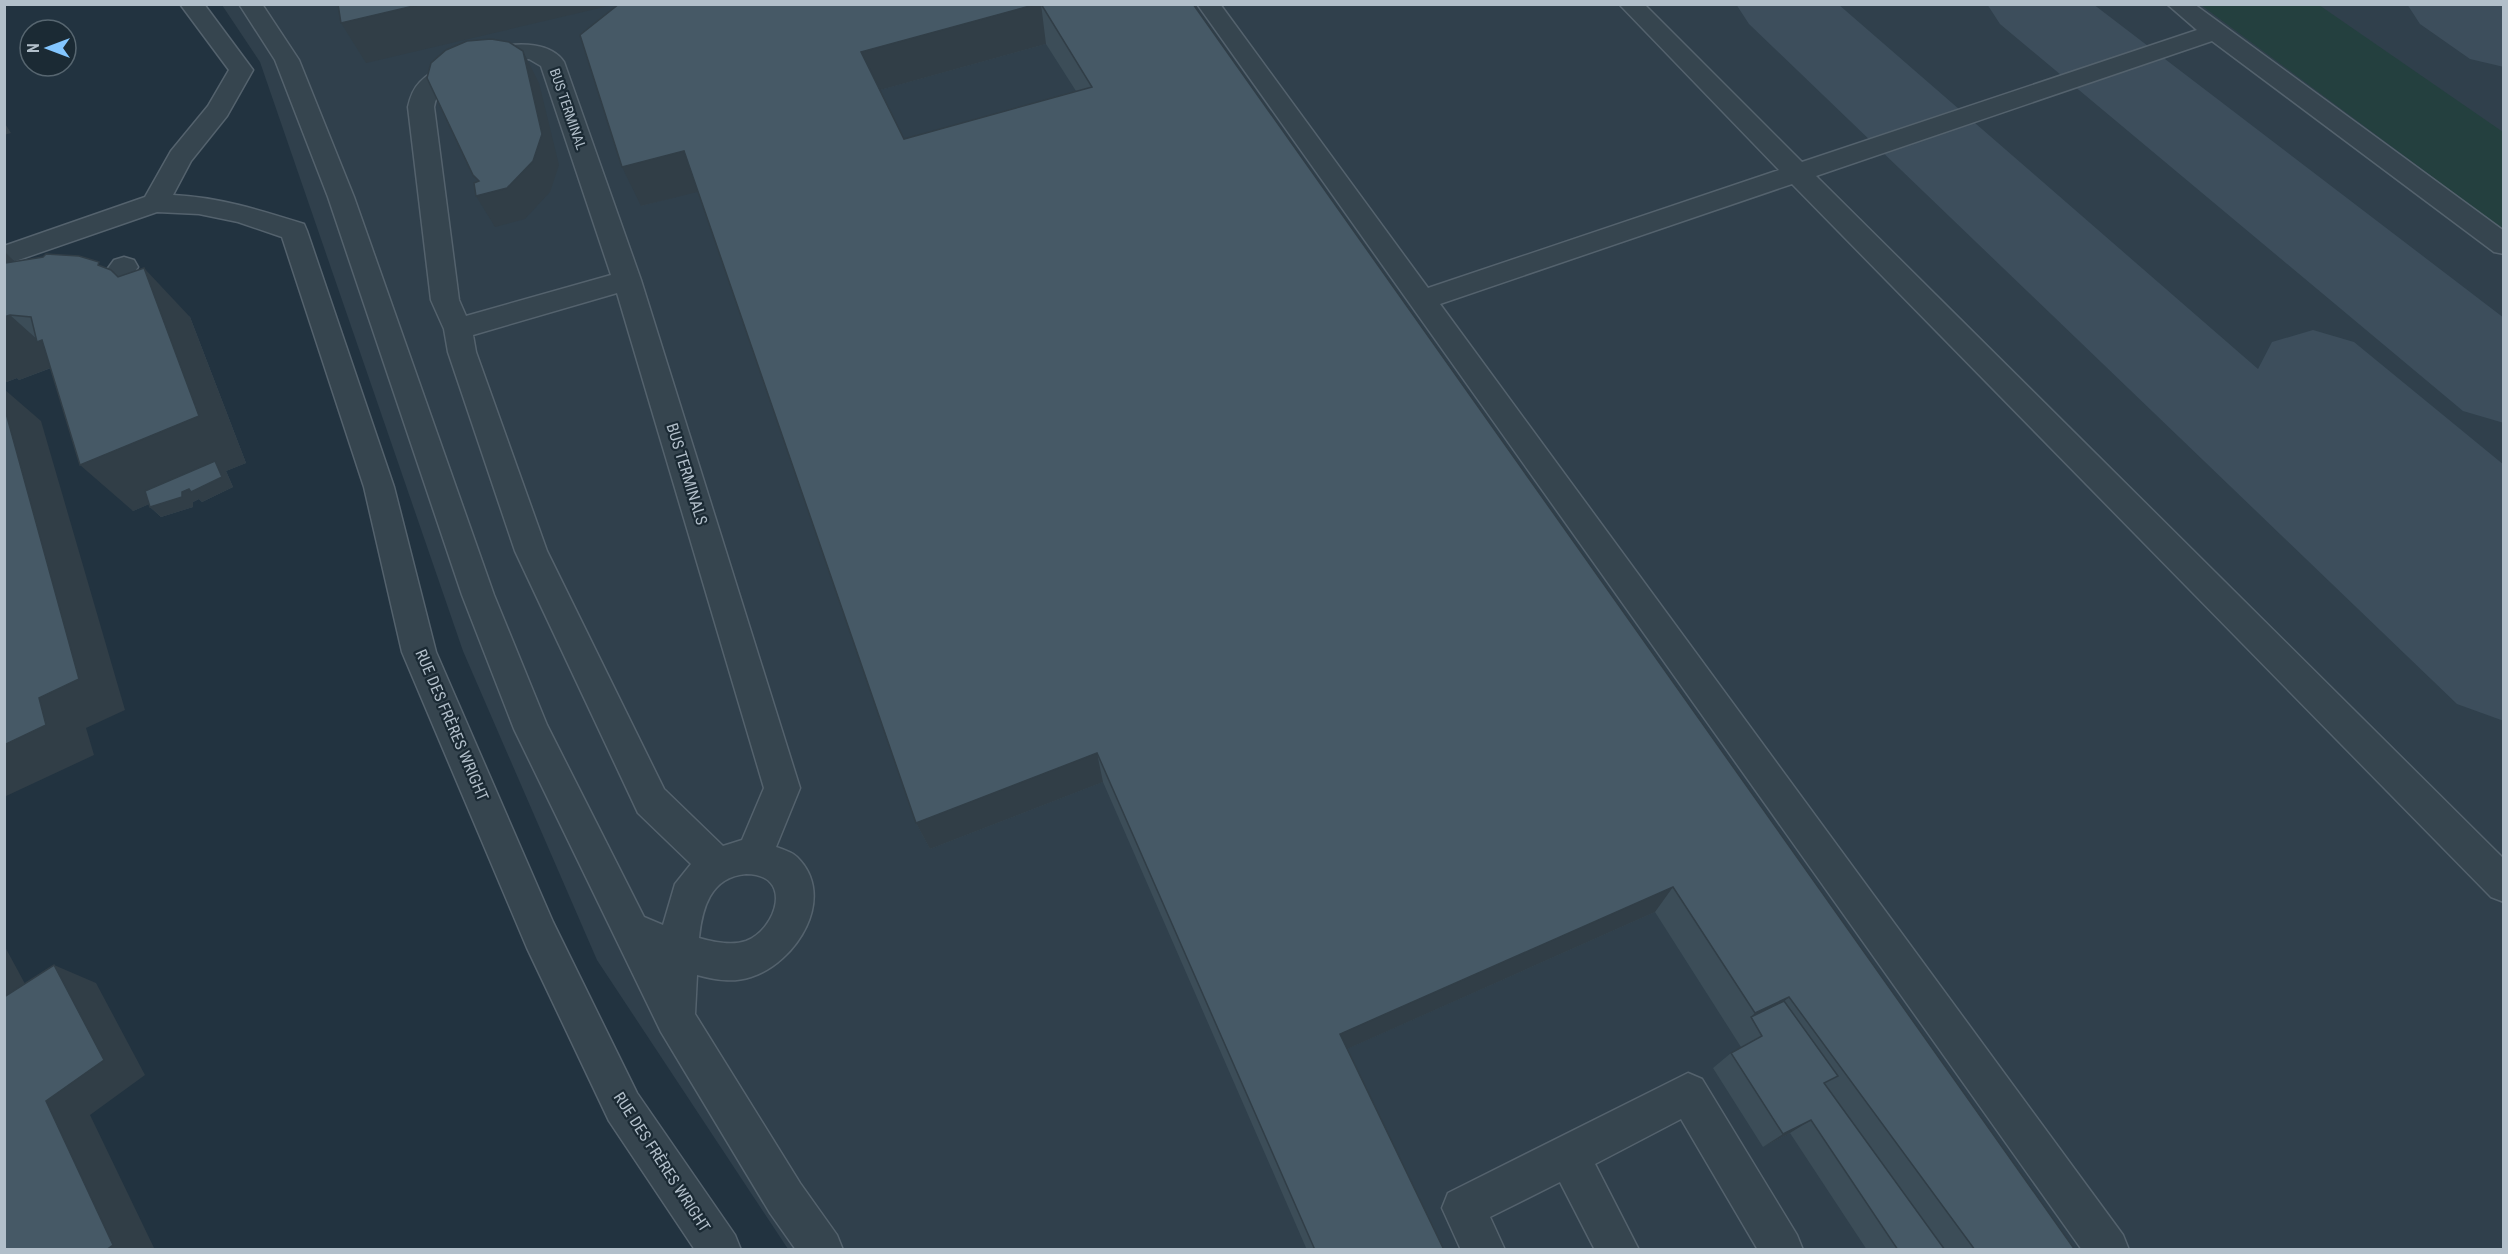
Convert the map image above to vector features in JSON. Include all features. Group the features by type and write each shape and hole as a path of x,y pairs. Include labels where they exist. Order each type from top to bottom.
{"street":[{"path":"4,256 154,203 180,157 218,110 241,70 191,4"},
{"path":"250,4 287,60 337,186 478,595 531,729 675,1018 785,1198 822,1250"},
{"path":"1208,4 2108,1250"},
{"path":"1630,4 2504,885"},
{"path":"2178,4 2504,245"},
{"path":"1422,300 2215,32"},
{"name":"BUS TERMINAL","path":"627,280 552,62 540,54 529,52 485,59 436,80 424,92 421,107 445,300 531,552 651,801 717,865"},
{"name":"RUE DES FRÈRES WRIGHT","path":"154,203 200,205 242,214 294,231 379,487 419,652 540,935 623,1107 720,1250"},
{"path":"460,341 627,280"},
{"name":"BUS TERMINALS","path":"627,280 782,788 754,856"},
{"path":"632,930 681,952 733,963 751,959 768,950 782,936 792,918 796,901 793,884 785,870 771,860 754,856 736,858 717,865 689,893 683,911 681,952 675,1018"},
{"path":"1484,1250 1463,1208 1688,1093 1782,1250"},
{"path":"1568,1156 1618,1250"}],"shaded area":[{"path":"222,5 2503,5 2503,1249 788,1249 597,960 463,651 260,62"}],"green space":[{"path":"2201,5 2319,5 2503,132 2503,229"}],"building":[{"path":"338,4 422,4 341,23"},
{"path":"619,4 1037,4 861,52 904,139 1092,87 1041,4 1193,4 2075,1250 1975,1250 1789,997 1755,1013 1673,887 1340,1034 1444,1250 1315,1250 1097,753 916,823 684,151 622,167 580,35"},
{"path":"491,39 509,42 523,51 542,134 533,161 507,188 476,196 474,183 479,181 473,175 427,78 431,63 446,50 467,41"},
{"path":"46,254 79,256 99,262 98,265 111,270 118,277 144,268 199,416 80,465 42,340 37,342 31,317 10,315 4,317 4,258 6,263 43,257"},
{"path":"4,406 79,679 39,698 46,725 4,745"},
{"path":"215,461 222,477 191,492 189,489 182,492 182,497 150,507 145,491"},
{"path":"54,965 104,1060 46,1101 113,1245 106,1250 4,1250 4,997"},
{"path":"1784,1001 1838,1076 1824,1083 1945,1250 1898,1250 1811,1120 1783,1134 1731,1053 1762,1036 1751,1017"}],"taxiway":[{"path":"1782,4 2504,664"},
{"path":"2033,4 2504,380"},
{"path":"2453,4 2504,38"},
{"path":"2313,373 2504,538"}]}
